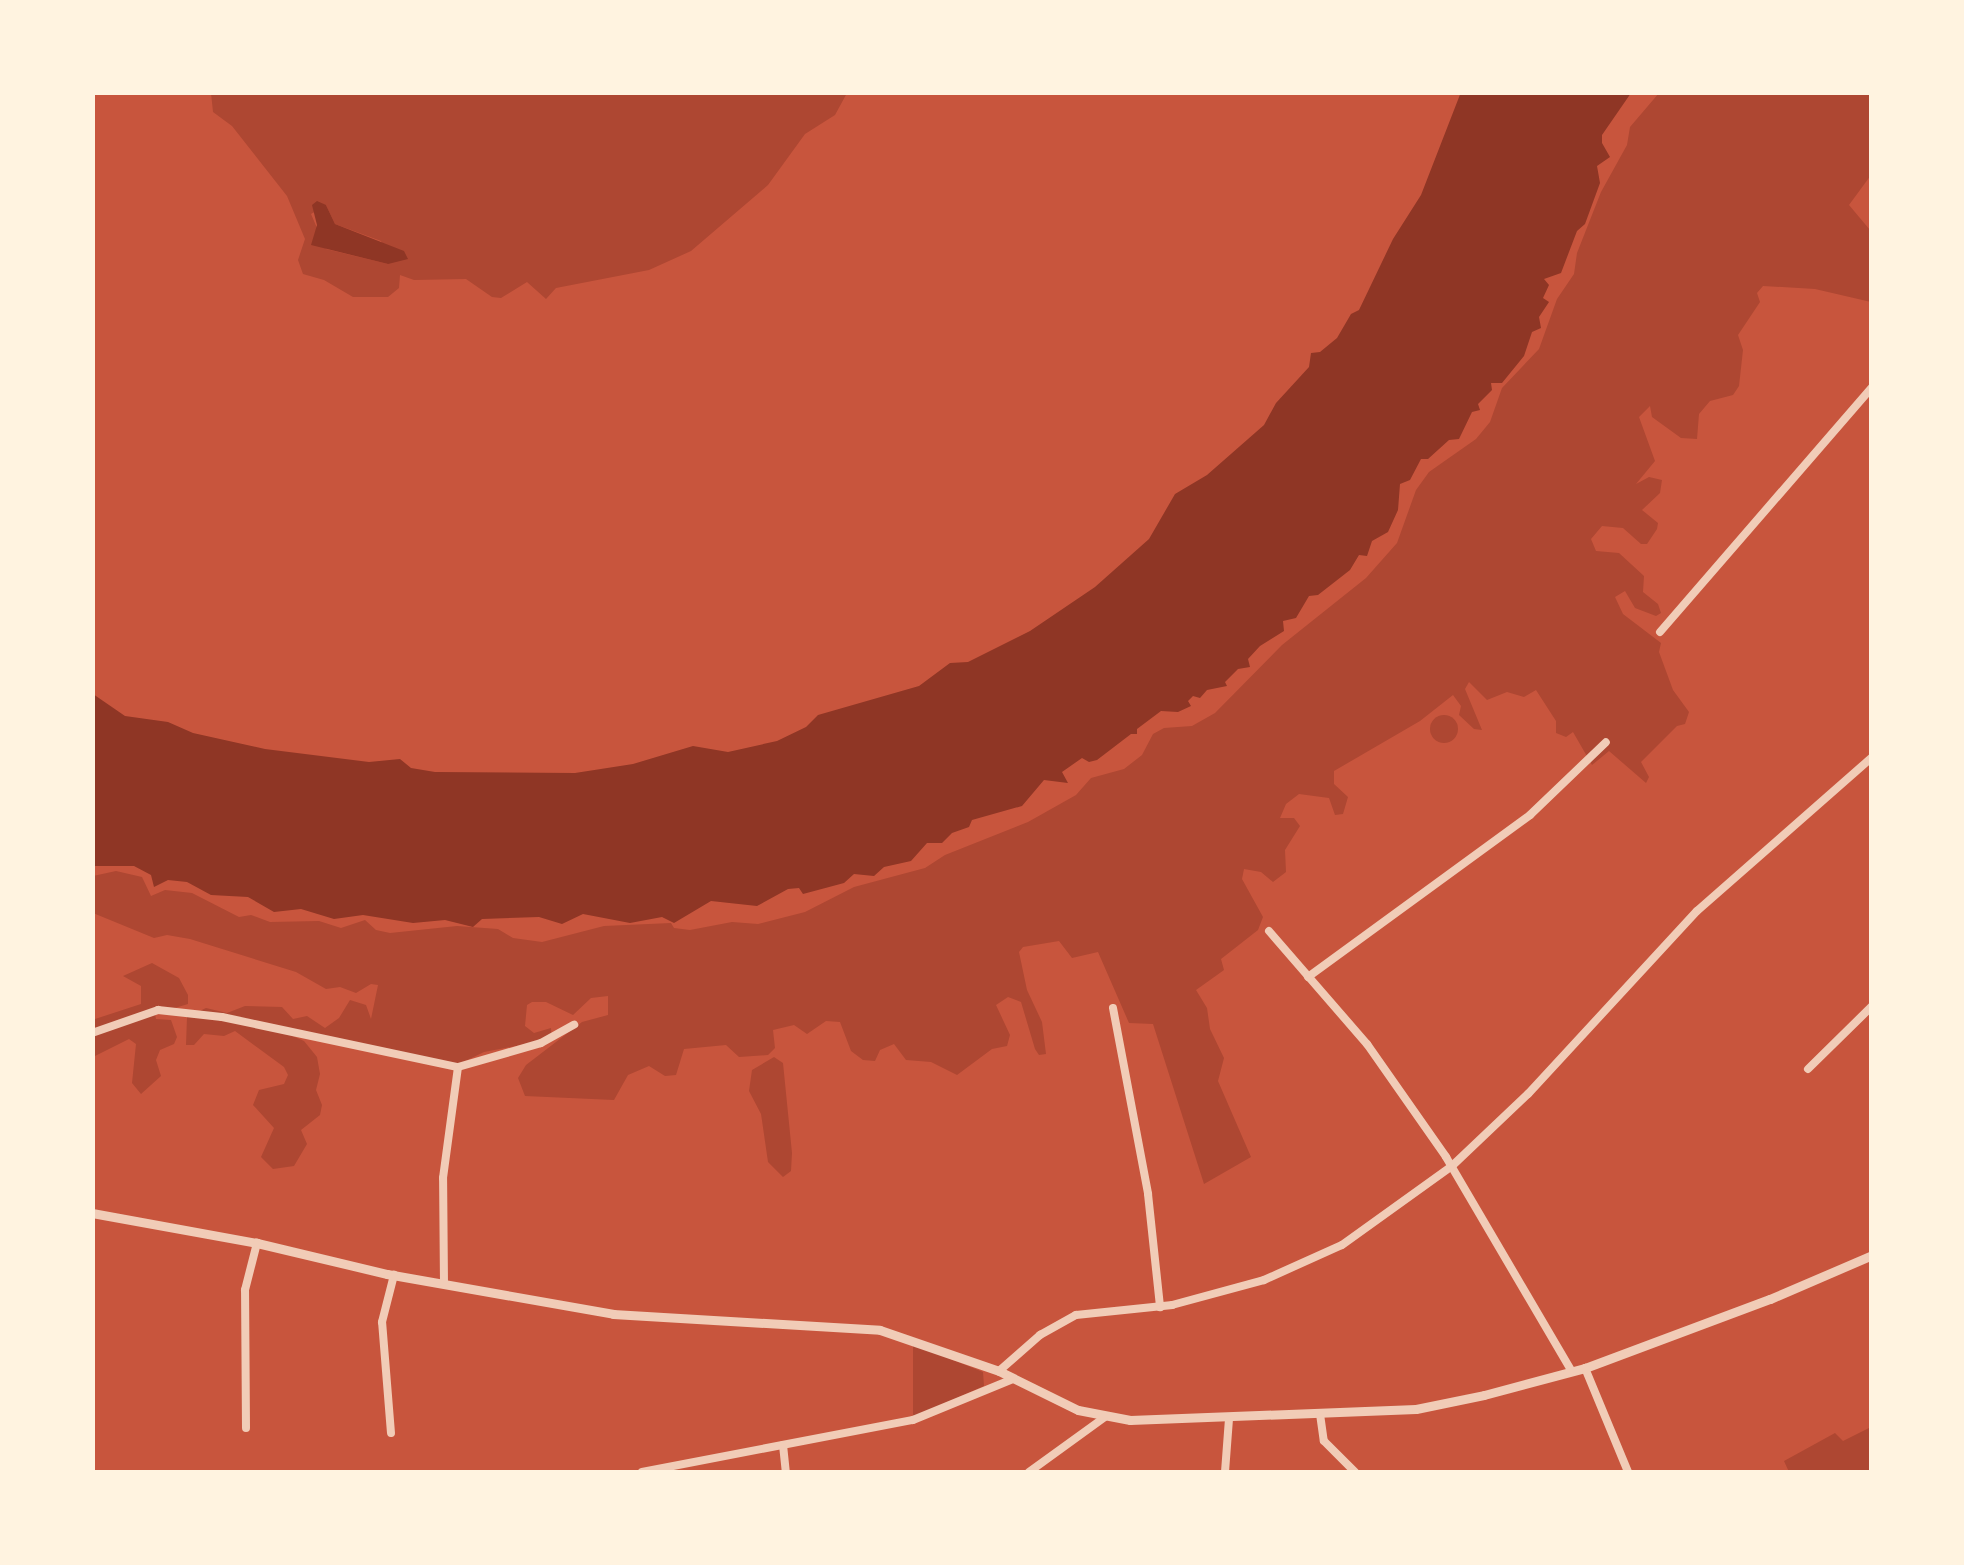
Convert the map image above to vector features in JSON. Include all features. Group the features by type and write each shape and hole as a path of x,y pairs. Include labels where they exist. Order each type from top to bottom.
{"street":[{"path":"1660,632 1872,387"},
{"path":"1308,977 1530,815 1606,742"},
{"path":"999,1370 1040,1335 1076,1314 1160,1307 1264,1280 1312,1261 1452,1166 1528,1094 1697,910 1872,757"},
{"path":"1269,931 1367,1044 1452,1166 1572,1372"},
{"path":"1808,1069 1872,1006"},
{"path":"1113,1008 1148,1194 1160,1307"},
{"path":"92,1032 158,1010 222,1017 458,1067 541,1043 574,1025"},
{"path":"444,1284 443,1178 458,1067"},
{"path":"92,1213 257,1242 394,1275 652,1318 880,1330 999,1370 1056,1402 1105,1417 1229,1419 1416,1410 1584,1368 1770,1299 1872,1255"},
{"path":"246,1428 246,1290 257,1242"},
{"path":"391,1432 382,1322 394,1275"},
{"path":"1584,1368 1628,1472"},
{"path":"642,1472 913,1420 1014,1378"},
{"path":"1320,1414 1324,1442 1355,1472"},
{"path":"1029,1472 1105,1417"},
{"path":"1226,1472 1229,1419"},
{"path":"782,1445 786,1472"}],"shaded area":[{"path":"1461,92 1631,93 1602,135 1610,157 1597,166 1600,183 1585,224 1577,231 1561,273 1544,279 1549,285 1543,298 1549,302 1539,317 1541,328 1532,332 1524,356 1502,383 1491,383 1492,390 1478,404 1480,410 1472,412 1459,439 1449,440 1428,459 1421,459 1410,480 1400,484 1398,510 1388,532 1372,541 1367,556 1359,555 1350,570 1318,595 1309,596 1296,618 1283,621 1284,631 1260,646 1248,659 1250,667 1238,669 1225,682 1227,686 1207,690 1200,698 1193,696 1188,701 1191,706 1178,712 1161,711 1137,729 1137,734 1131,734 1097,760 1089,762 1082,758 1062,772 1068,783 1044,780 1022,806 972,820 969,827 952,833 942,843 927,843 911,861 884,867 874,876 854,874 844,883 803,894 799,888 788,889 757,906 711,901 674,923 662,917 630,923 583,914 562,924 539,917 482,919 473,927 445,920 413,923 363,915 334,919 301,909 274,912 248,897 211,895 187,882 168,880 154,887 151,875 134,866 93,866 93,694 125,716 168,722 193,733 265,749 369,762 400,759 411,768 435,772 575,773 633,764 693,746 728,752 777,741 806,727 818,715 919,686 950,663 968,662 1030,631 1095,587 1149,539 1175,494 1207,475 1264,425 1276,403 1309,367 1311,353 1320,352 1337,338 1351,314 1359,310 1393,239 1421,195"},
{"path":"211,93 847,93 835,115 805,134 768,185 691,251 649,270 556,288 546,299 527,282 501,298 492,297 466,279 414,280 400,275 399,288 388,297 353,297 324,280 303,274 298,260 305,239 287,196 232,126 213,112","holes":["326,205 335,224 381,241 388,264 326,249 311,214"]},
{"path":"1659,93 1871,93 1871,175 1849,205 1870,230 1871,302 1815,289 1763,286 1757,293 1760,302 1738,335 1743,350 1739,386 1733,395 1710,401 1699,414 1697,439 1681,438 1652,417 1650,406 1639,417 1655,461 1636,484 1649,477 1662,480 1660,493 1642,510 1658,523 1657,529 1647,544 1641,544 1623,528 1602,526 1591,539 1596,551 1619,553 1644,576 1643,592 1658,604 1661,613 1656,616 1635,608 1625,591 1615,597 1623,614 1661,643 1659,652 1673,690 1689,712 1685,724 1677,726 1641,762 1649,777 1646,783 1609,751 1592,765 1573,732 1566,737 1556,733 1556,721 1536,690 1524,697 1507,692 1487,700 1469,682 1465,689 1482,730 1474,729 1459,715 1461,706 1453,695 1420,721 1334,771 1334,784 1348,797 1343,814 1335,815 1329,798 1299,794 1286,804 1280,818 1294,818 1300,826 1285,850 1286,872 1273,882 1261,872 1244,869 1242,879 1263,917 1258,930 1221,959 1224,970 1196,990 1207,1008 1210,1029 1224,1058 1218,1081 1251,1157 1204,1184 1153,1024 1129,1023 1098,952 1072,958 1059,941 1023,947 1019,952 1027,990 1042,1022 1046,1054 1039,1055 1035,1049 1021,1002 1008,997 996,1005 1010,1035 1007,1046 992,1049 957,1075 931,1062 906,1060 894,1044 880,1050 875,1061 863,1060 851,1051 840,1022 826,1021 807,1034 794,1025 773,1030 775,1048 768,1055 739,1057 726,1045 684,1049 676,1075 665,1076 649,1066 628,1075 614,1100 525,1096 518,1078 526,1065 582,1022 608,1015 608,996 591,998 573,1015 546,1002 532,1002 527,1005 525,1026 534,1033 551,1028 552,1039 484,1052 461,1063 460,1070 283,1032 304,1041 317,1057 320,1074 316,1090 322,1105 320,1115 301,1130 307,1144 294,1166 273,1169 261,1157 274,1128 253,1105 259,1090 284,1084 288,1075 284,1067 235,1031 224,1036 204,1034 194,1045 186,1045 187,1017 206,1008 227,1013 245,1006 282,1007 293,1019 307,1016 325,1028 339,1018 350,1000 366,1005 371,1019 378,985 371,984 356,993 340,987 326,989 296,972 190,939 167,935 154,938 93,913 93,876 116,871 142,877 151,896 165,890 192,893 239,917 251,915 270,922 319,921 341,928 365,920 376,930 390,933 457,926 498,929 513,938 542,942 604,926 671,923 674,928 690,930 732,922 758,924 805,912 854,887 925,868 945,855 1028,822 1076,795 1091,778 1124,769 1142,755 1153,734 1164,728 1192,726 1215,713 1282,645 1366,578 1397,543 1416,490 1429,472 1476,439 1490,422 1502,388 1539,349 1557,299 1574,274 1577,253 1601,192 1627,145 1630,127"},
{"path":"317,201 326,205 335,224 404,251 408,259 388,264 311,245 317,225 312,205"},
{"path":"1444,715 1454,719 1458,729 1454,739 1444,743 1434,739 1430,729 1434,719"},
{"path":"152,963 179,978 188,1004 155,1014 156,1019 171,1020 177,1037 174,1044 160,1050 156,1060 161,1076 141,1094 132,1083 136,1044 129,1039 93,1057 92,1020 141,1004 141,986 123,976"},
{"path":"774,1057 783,1063 792,1153 791,1171 783,1177 768,1162 761,1114 749,1091 752,1070"},
{"path":"913,1344 983,1372 984,1386 913,1417"},
{"path":"1871,1427 1871,1472 1789,1472 1784,1461 1835,1433 1843,1441"}]}
